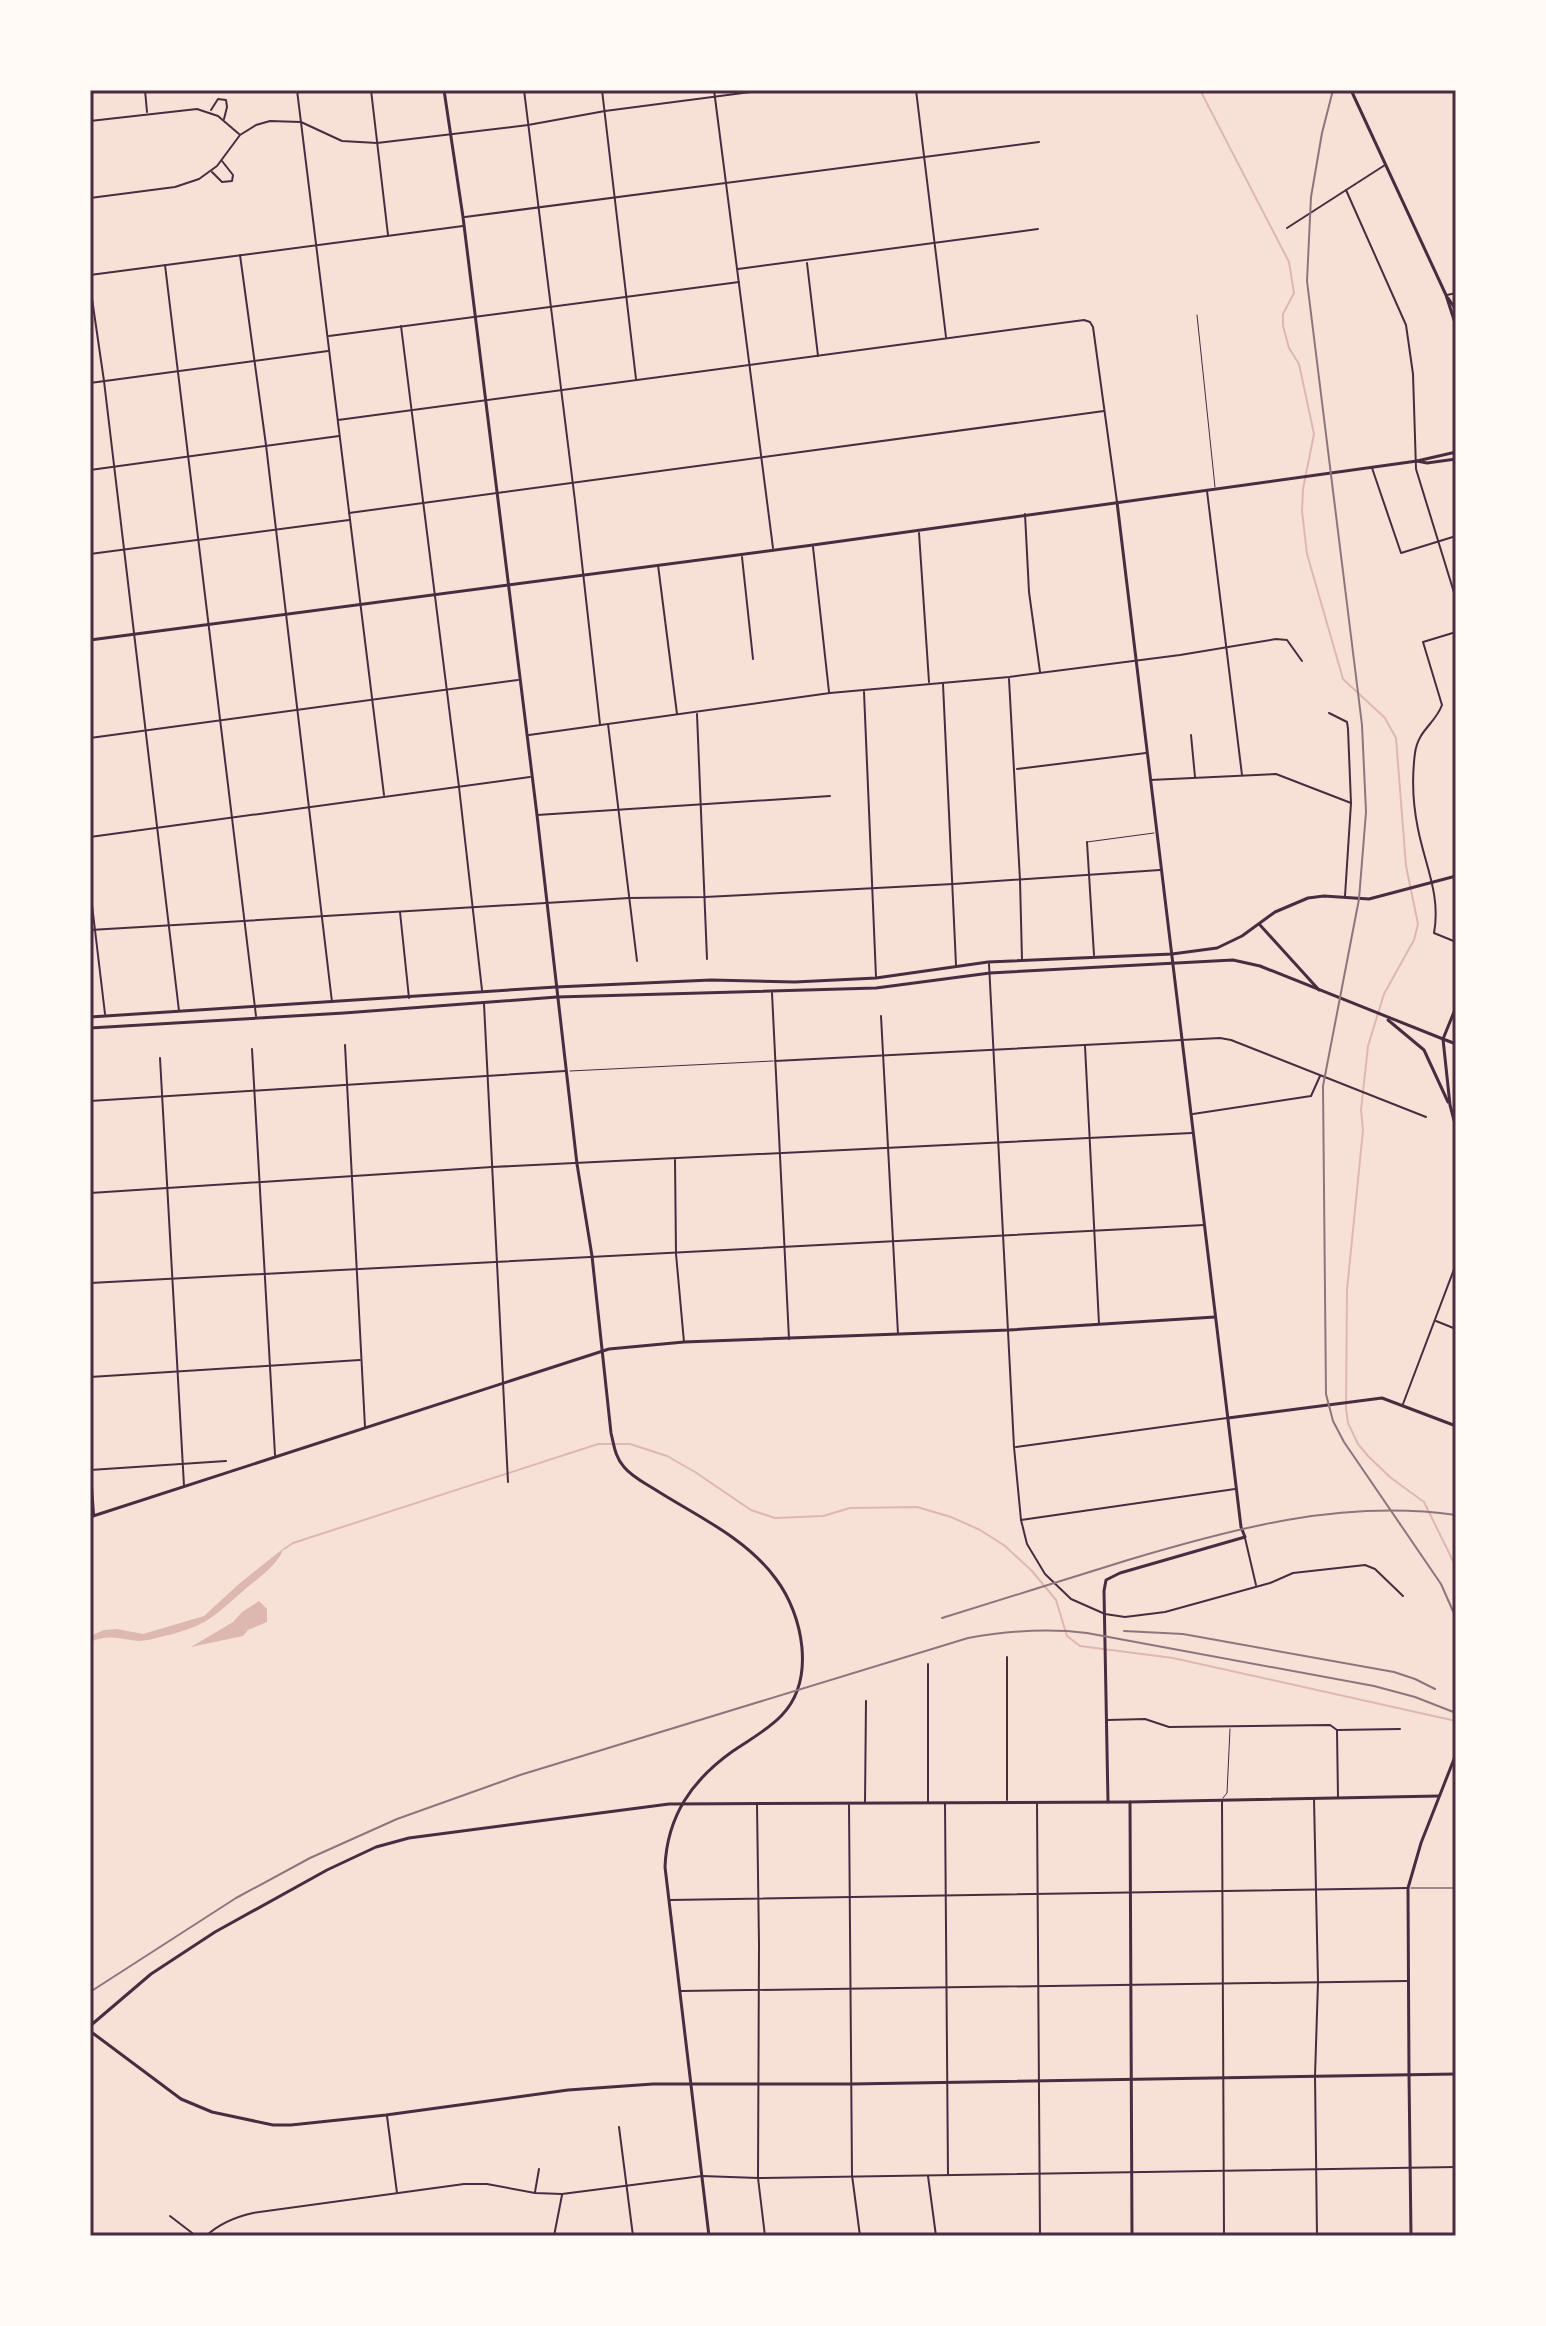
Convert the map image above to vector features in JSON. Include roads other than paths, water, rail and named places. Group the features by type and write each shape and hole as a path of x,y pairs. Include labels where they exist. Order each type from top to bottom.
{"main road":[{"path":"444,90 463,217 577,1164 592,1256 611,1433 616,1454 631,1474 738,1542 762,1563 786,1594 801,1638 802,1661 797,1689 784,1714 715,1765 682,1804 670,1829 665,1852 668,1900 709,2236"},
{"path":"1351,90 1446,295 1456,326"},
{"path":"1446,295 1456,310"},
{"path":"90,640 1207,491 1417,461 1456,452"},
{"path":"1417,461 1427,463 1456,459"},
{"path":"1108,1802 1106,1580 1120,1573 1245,1537 1236,1488 1117,502"},
{"path":"90,1017 556,987 711,980 795,982 876,978 988,962 1172,954 1217,948 1260,925 1275,912 1308,898 1359,899 1456,876"},
{"path":"1260,925 1320,991"},
{"path":"90,1028 557,997 876,988 990,973 1245,962 1456,1044"},
{"path":"1456,1007 1443,1039 1450,1105 1456,1128"},
{"path":"1385,1018 1424,1050 1450,1105"},
{"path":"92,1516 609,1349 684,1342 1009,1330 1215,1317"},
{"path":"1228,1418 1382,1398 1456,1426"},
{"path":"1411,2236 1408,1888 1412,1868 1456,1754"},
{"path":"1439,1796 1130,1802 646,1805 409,1838 376,1847 327,1870 215,1932 151,1974 90,2028 175,2096 212,2112 273,2125 386,2115 568,2090 690,2084 1456,2074"},
{"path":"1130,1802 1132,2236"}],"street":[{"path":"145,90 148,114"},
{"path":"297,90 384,795"},
{"path":"371,90 388,235"},
{"path":"524,90 600,725"},
{"path":"602,90 636,380"},
{"path":"714,90 773,549"},
{"path":"90,198 182,185 211,171 240,135 270,121 301,122 342,141 377,143 528,125 605,111 766,90"},
{"path":"916,90 946,339"},
{"path":"210,113 218,99 226,100 223,120"},
{"path":"90,121 191,109 210,113 240,135"},
{"path":"463,217 1039,142"},
{"path":"211,171 222,182 232,181 233,175 222,160"},
{"path":"1287,228 1386,165"},
{"path":"1346,190 1407,330 1413,374 1417,474 1456,599"},
{"path":"90,275 464,226"},
{"path":"737,269 1038,229"},
{"path":"240,255 333,1003"},
{"path":"807,260 818,357"},
{"path":"165,265 256,1018"},
{"path":"328,336 739,282"},
{"path":"90,285 179,1012"},
{"path":"1446,295 1456,293"},
{"path":"338,420 1084,320 1090,322 1117,502"},
{"path":"401,326 482,991"},
{"path":"90,383 330,351"},
{"path":"349,513 1105,411"},
{"path":"90,470 340,435"},
{"path":"1371,467 1401,553 1456,536"},
{"path":"1207,491 1242,775"},
{"path":"1025,514 1029,592 1040,673"},
{"path":"90,554 350,520"},
{"path":"919,530 929,683"},
{"path":"813,545 830,693"},
{"path":"742,553 753,659"},
{"path":"658,564 677,715"},
{"path":"1456,632 1423,642 1442,705 1420,733 1414,756 1415,815 1437,906 1434,933 1456,942"},
{"path":"526,736 830,693 1009,677 1283,639 1302,661"},
{"path":"1009,677 1022,961"},
{"path":"90,738 519,680"},
{"path":"943,684 956,967"},
{"path":"864,690 876,978"},
{"path":"697,713 707,959"},
{"path":"1329,713 1347,722 1351,803 1345,898"},
{"path":"608,724 637,961"},
{"path":"1191,735 1195,778"},
{"path":"1015,770 1147,753"},
{"path":"1150,780 1276,774 1351,803"},
{"path":"90,837 532,776"},
{"path":"537,815 830,796"},
{"path":"1087,842 1094,957"},
{"path":"90,930 1161,870"},
{"path":"90,888 105,1016"},
{"path":"400,912 409,998"},
{"path":"988,962 1014,1447 1021,1520 1027,1544 1045,1574 1071,1599 1105,1614 1125,1617 1165,1612 1293,1573 1365,1565 1375,1569 1403,1596"},
{"path":"772,993 789,1339"},
{"path":"484,1002 508,1482"},
{"path":"881,1016 898,1334"},
{"path":"775,1061 1231,1040 1426,1117"},
{"path":"345,1045 365,1428"},
{"path":"1085,1045 1099,1325"},
{"path":"252,1049 275,1456"},
{"path":"160,1058 184,1486"},
{"path":"90,1101 566,1071"},
{"path":"1191,1114 1311,1096 1321,1074"},
{"path":"90,1193 492,1167 1193,1132"},
{"path":"675,1159 676,1254 684,1342"},
{"path":"90,1283 1205,1225"},
{"path":"1403,1404 1456,1264"},
{"path":"1436,1321 1456,1329"},
{"path":"90,1377 361,1359"},
{"path":"1014,1447 1228,1418"},
{"path":"90,1459 92,1516"},
{"path":"90,1470 226,1461"},
{"path":"1021,1520 1236,1488"},
{"path":"1245,1537 1256,1585"},
{"path":"1007,1657 1007,1802"},
{"path":"928,1664 928,1803"},
{"path":"865,1803 866,1701"},
{"path":"1106,1720 1145,1719 1169,1727 1330,1725 1337,1730 1400,1729"},
{"path":"1337,1730 1338,1797"},
{"path":"1314,1798 1318,1982 1315,2076 1317,2236"},
{"path":"1222,1800 1224,2236"},
{"path":"1037,1802 1040,2236"},
{"path":"757,1803 758,2178 765,2236"},
{"path":"849,1803 852,2175 860,2236"},
{"path":"945,1803 948,2174"},
{"path":"668,1900 1408,1888"},
{"path":"680,1991 1408,1981"},
{"path":"386,2115 397,2193"},
{"path":"619,2127 633,2236"},
{"path":"206,2236 234,2217 253,2213 464,2184 562,2194 702,2176 758,2178 1456,2167"},
{"path":"535,2193 539,2169"},
{"path":"928,2174 936,2236"},
{"path":"554,2236 562,2194"},
{"path":"170,2216 196,2236"}],"lane":[{"path":"1197,315 1216,489"},
{"path":"1087,842 1156,833"},
{"path":"566,1071 775,1061"},
{"path":"1222,1800 1227,1793 1230,1726"},
{"path":"1408,1888 1456,1888"}],"waterway":[{"path":"1200,90 1289,262 1294,293 1283,314 1283,326 1289,348 1299,364 1314,434 1303,489 1307,554 1343,679 1385,718 1396,738 1406,866 1418,924 1414,940 1384,994 1368,1046 1347,1290 1346,1408 1348,1423 1358,1444 1391,1478 1424,1502 1456,1573"},
{"path":"284,1549 293,1543 598,1444 630,1444 667,1456 751,1510 775,1518 823,1516 850,1508 917,1507 980,1530 1005,1546 1032,1571 1056,1600 1067,1636 1080,1646 1173,1658 1456,1721"}],"railway":[{"path":"1333,90 1311,197 1307,281 1362,725 1366,812 1359,899 1323,1086 1326,1394 1333,1421 1344,1442 1441,1584 1456,1618"},
{"path":"942,1618 1128,1560 1249,1527 1372,1511 1456,1515"},
{"path":"90,1992 236,1898 310,1858 397,1819 520,1775 968,1638 1027,1631 1087,1633 1374,1686 1456,1713"},
{"path":"1124,1631 1183,1634 1394,1672 1435,1689"}]}
